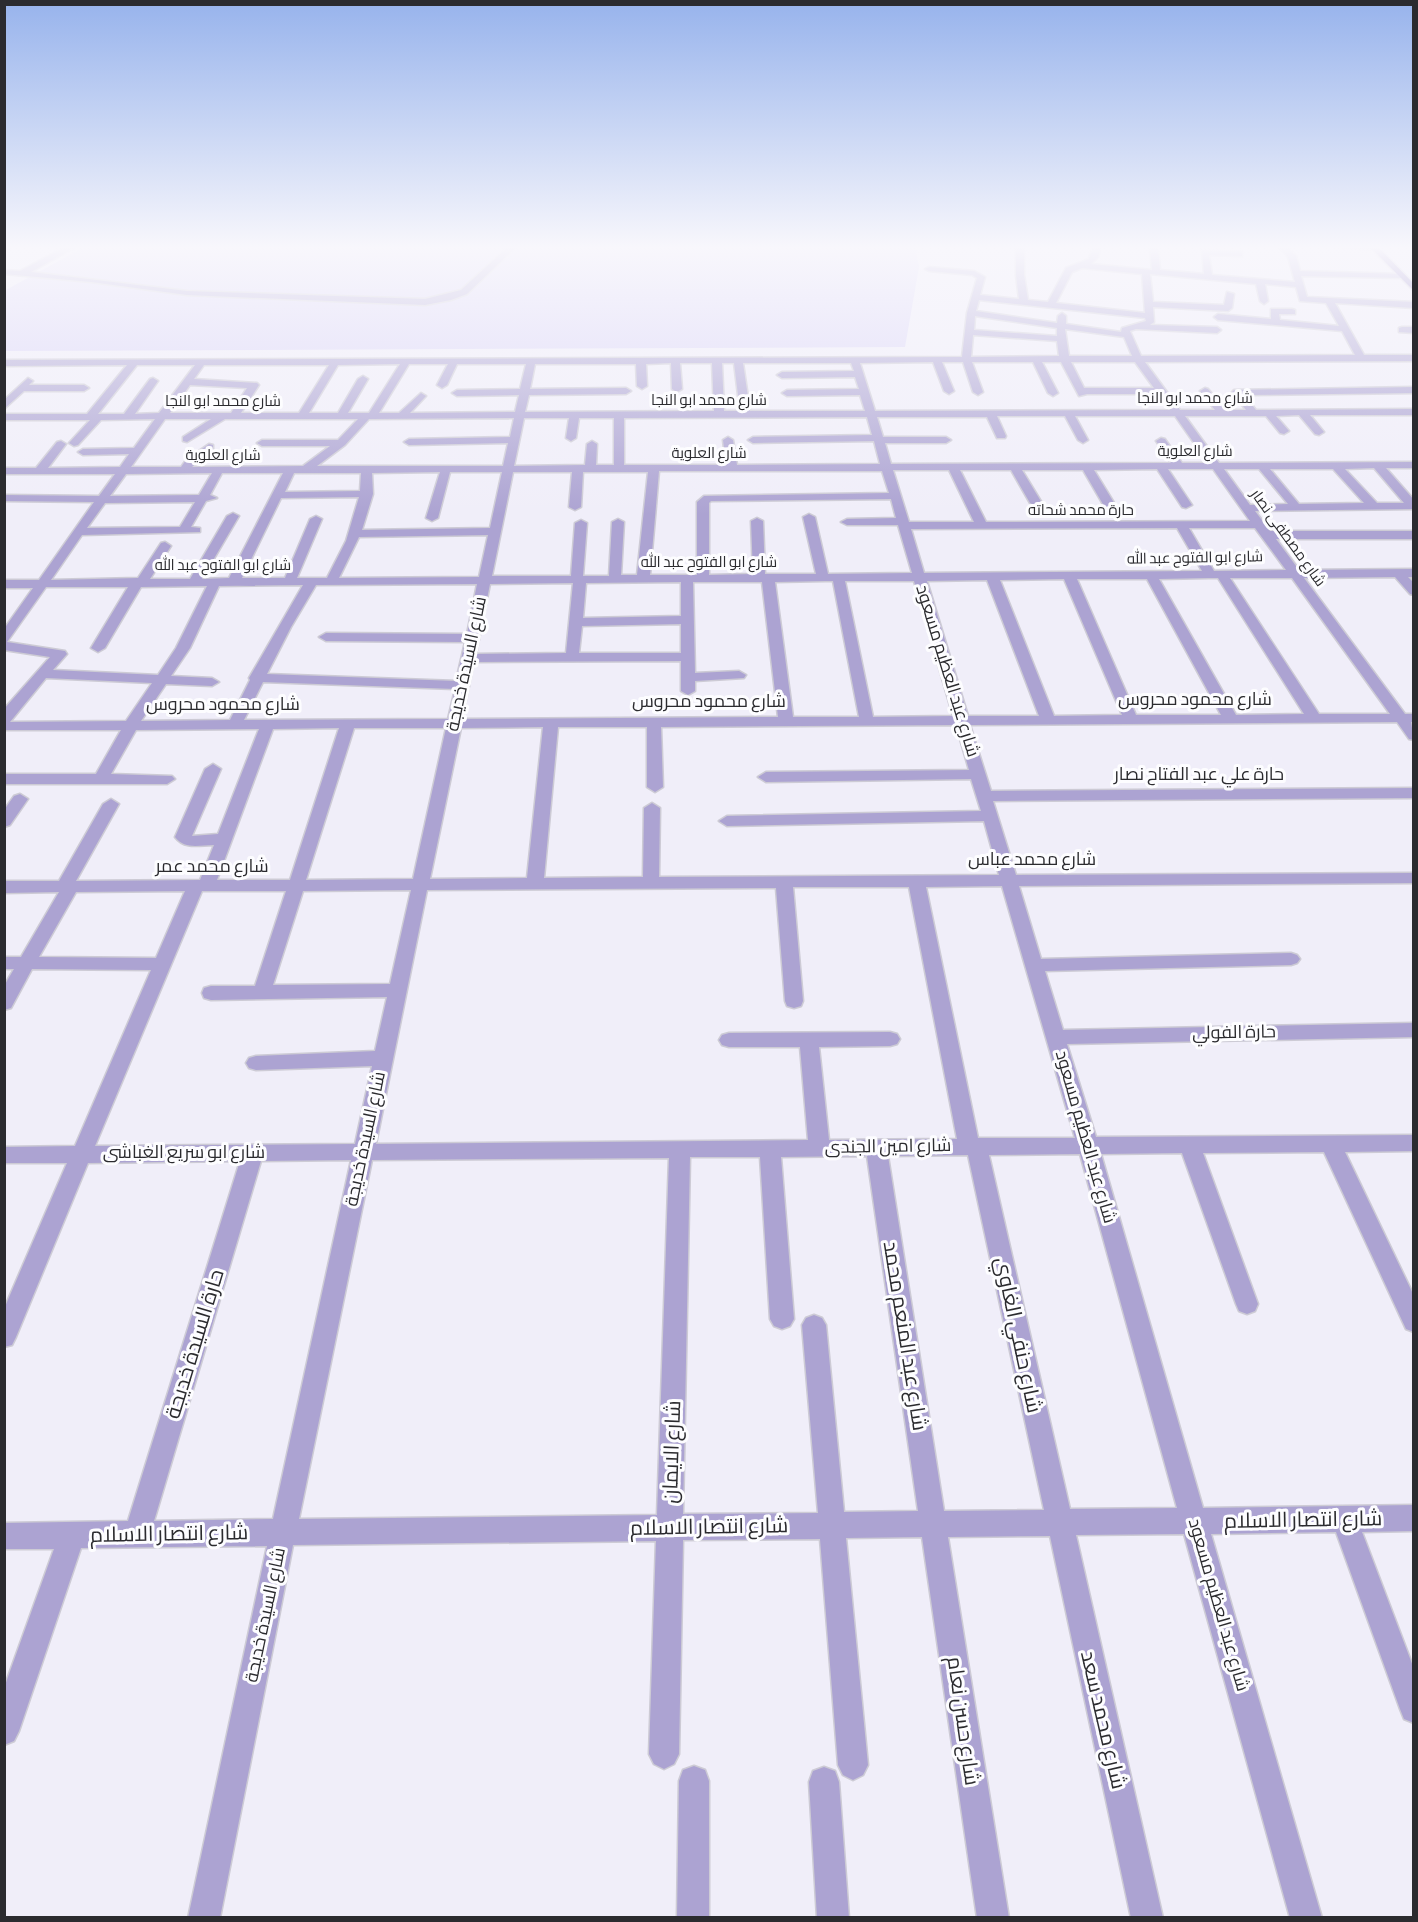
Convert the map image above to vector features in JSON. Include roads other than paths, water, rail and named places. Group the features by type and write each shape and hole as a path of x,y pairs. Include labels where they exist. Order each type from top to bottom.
{"street":[{"path":"969,336 966,359 978,392"},
{"path":"1017,336 1060,339"},
{"path":"1060,336 1062,359 1081,393 1162,391"},
{"name":"شارع مصطفى نصار","path":"1126,336 1138,359 1293,574 1407,718 1413,736"},
{"path":"1349,336 1361,358"},
{"path":"1397,358 1413,372"},
{"path":"788,396 864,388 936,359 1413,358"},
{"path":"936,359 949,391"},
{"path":"1036,359 1053,393"},
{"path":"675,360 677,389"},
{"path":"717,360 718,415"},
{"path":"738,360 739,417"},
{"path":"5,364 778,360 864,388"},
{"path":"778,360 793,414"},
{"path":"442,385 454,361"},
{"name":"شارع السيدة خديجة","path":"204,1917 283,1532 531,361"},
{"path":"606,372 608,361"},
{"path":"641,361 642,386"},
{"path":"4,639 78,532 202,362"},
{"path":"304,432 283,431 297,416 335,362"},
{"path":"305,470 341,443 369,416 406,362"},
{"path":"4,406 45,363"},
{"path":"74,442 134,363"},
{"path":"782,375 864,388"},
{"path":"341,416 363,379"},
{"path":"1340,379 1350,391"},
{"path":"127,417 153,381"},
{"path":"187,439 228,416 254,385 188,382"},
{"path":"21,388 84,388"},
{"name":"شارع محمد ابو النجا","path":"9,417 401,416 409,442 519,415 718,415 739,417 793,414 864,388 991,414 1413,412"},
{"name":"شارع عبد العظيم مسعود","path":"864,388 1088,1146 1306,1917"},
{"path":"1254,413 1237,392 1413,390"},
{"path":"458,393 626,391"},
{"path":"1205,391 1223,413"},
{"path":"1371,391 1391,412"},
{"path":"401,416 420,396"},
{"path":"1269,412 1284,431"},
{"path":"1301,412 1320,432"},
{"path":"1068,413 1083,440"},
{"path":"991,414 1001,436"},
{"path":"571,438 574,415"},
{"path":"619,415 619,468"},
{"path":"4,425 9,417"},
{"path":"753,440 789,453 879,439 946,440"},
{"path":"409,442 514,440"},
{"path":"728,440 732,468"},
{"path":"1161,441 1179,466"},
{"name":"شارع العلوية","path":"4,471 367,470 409,442 446,469 732,468 789,453 887,467 1413,465"},
{"path":"262,444 341,443"},
{"path":"39,471 61,444"},
{"path":"590,469 592,444"},
{"path":"185,470 190,462 209,447"},
{"path":"83,452 137,451"},
{"path":"1261,465 1296,507"},
{"path":"1336,465 1374,507"},
{"path":"1377,465 1413,506"},
{"path":"1086,466 1110,506"},
{"path":"1160,466 1186,505"},
{"path":"953,467 982,526"},
{"path":"1015,467 1036,503"},
{"path":"643,579 654,468"},
{"path":"432,518 446,469"},
{"path":"575,507 578,469"},
{"path":"183,531 207,498 219,470"},
{"path":"234,581 291,470"},
{"path":"331,581 356,534 366,494 367,470"},
{"path":"278,495 366,494"},
{"path":"703,578 703,502 708,498 895,496"},
{"path":"4,498 207,498"},
{"path":"1246,508 1413,506"},
{"path":"194,582 233,516"},
{"path":"809,517 823,578"},
{"path":"290,581 315,519"},
{"path":"757,521 786,721"},
{"path":"615,579 618,522"},
{"name":"حارة محمد شحاته","path":"847,522 982,526 1257,524"},
{"path":"572,657 581,523"},
{"path":"1181,524 1314,718"},
{"path":"78,532 196,530"},
{"path":"356,534 495,531"},
{"path":"1265,535 1413,535"},
{"path":"98,648 139,582 165,546"},
{"path":"1398,573 1413,591"},
{"name":"شارع ابو الفتوح عبد الله","path":"4,584 1413,573"},
{"path":"1151,575 1231,719"},
{"path":"992,576 1048,720"},
{"path":"1069,576 1131,720"},
{"path":"838,577 867,721"},
{"path":"687,578 688,684 739,675"},
{"path":"235,724 256,678 312,581"},
{"path":"101,779 130,725 183,648 215,582"},
{"path":"576,622 688,620"},
{"path":"326,637 572,657 689,657"},
{"path":"4,646 60,654 9,723 4,741"},
{"path":"43,674 212,682"},
{"path":"256,678 462,685"},
{"name":"شارع محمود محروس","path":"9,723 130,725 1407,718"},
{"path":"654,722 655,787"},
{"path":"535,883 551,723"},
{"path":"4,1337 163,964 224,839 268,724"},
{"path":"262,992 348,724"},
{"path":"213,769 183,837 188,841 224,839"},
{"path":"766,777 978,774"},
{"path":"4,779 167,778"},
{"name":"حارة علي عبد الفتاح نصار","path":"984,796 1413,793"},
{"path":"4,822 20,799"},
{"path":"4,1003 111,804"},
{"path":"651,882 652,808"},
{"path":"728,821 990,816"},
{"name":"شارع محمد عباس","path":"420,885 1009,879 1413,878"},
{"name":"شارع حنفي الغاوي","path":"916,880 973,1147 1058,1522"},
{"path":"784,881 794,1001"},
{"name":"شارع محمد عمر","path":"4,887 420,885"},
{"path":"1034,965 1291,959"},
{"path":"4,963 163,964"},
{"path":"211,993 398,990"},
{"name":"حارة الفولي","path":"1055,1037 1413,1029"},
{"path":"729,1040 890,1039"},
{"path":"809,1040 819,1148"},
{"path":"256,1064 384,1058"},
{"path":"1330,1143 1413,1322"},
{"name":"شارع امين الجندى","path":"363,1152 1413,1143"},
{"path":"1189,1144 1247,1304"},
{"name":"شارع عبد المنعم محمد","path":"876,1148 934,1524"},
{"name":"شارع الايمان","path":"664,1755 680,1149"},
{"path":"770,1149 782,1319"},
{"name":"شارع ابو سريع الغباشى","path":"4,1155 363,1152"},
{"name":"حارة السيدة خديجة","path":"137,1534 253,1153"},
{"path":"814,1325 853,1765"},
{"name":"شارع انتصار الاسلام","path":"4,1536 1413,1518"},
{"path":"1344,1519 1413,1709"},
{"name":"شارع محمد سعد","path":"1058,1522 1147,1917"},
{"name":"شارع حسن نعام","path":"934,1524 993,1917"},
{"path":"4,1731 72,1535"},
{"path":"693,1917 694,1781"},
{"path":"824,1782 832,1917"}]}
